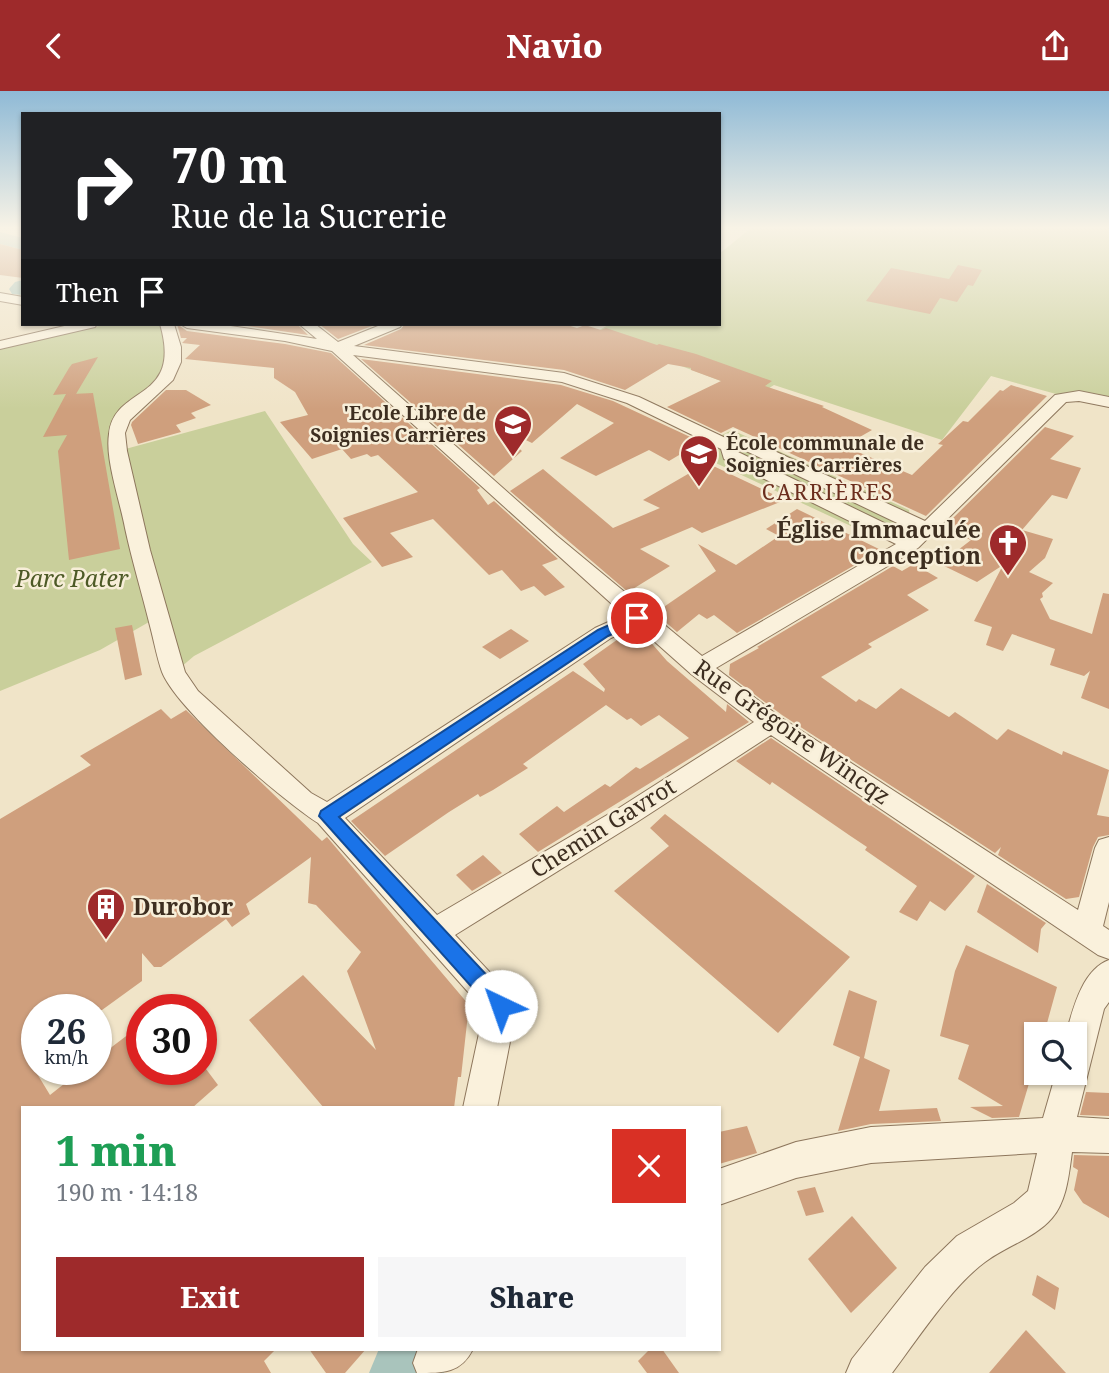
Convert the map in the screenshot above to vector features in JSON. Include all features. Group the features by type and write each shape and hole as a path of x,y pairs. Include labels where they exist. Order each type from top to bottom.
{"street":[{"path":"0,297 21,301"},
{"path":"0,345 81,326"},
{"path":"168,326 174,347 173,362 165,380 122,418 117,433 118,451 139,550 174,673 190,697 302,800 327,816 501,1006 480,1106"},
{"path":"202,326 285,337 337,348 565,378 634,400 729,446 747,445 920,537"},
{"name":"Rue Grégoire Wincqz","path":"309,326 337,348 637,618 699,668 771,723 1098,938"},
{"path":"337,348 390,326"},
{"path":"699,668 920,537 1061,398 1079,396 1109,402"},
{"path":"327,816 603,633 637,618"},
{"name":"Chemin Gavrot","path":"435,932 628,815 771,723"},
{"path":"1098,938 1109,848"},
{"path":"1085,1022 1090,1004 1109,974"},
{"path":"866,1373 939,1280 970,1249 1027,1216 1041,1204 1049,1186 1059,1134 1060,1112 1068,1085"},
{"path":"721,1186 757,1171 842,1149 871,1145 1059,1134 1109,1136"}],"green space":[{"path":"721,289 1109,289 1109,402 1067,397 991,376 942,440 774,385 758,395 594,333 606,326 721,326"},
{"name":"Parc Pater","path":"100,326 166,326 173,352 162,378 121,413 118,451 265,411 353,544 372,562 194,656 174,673 156,618 100,650 0,691 0,347"},
{"path":"732,430 909,510 910,518 881,540 690,451"}],"building":[{"path":"875,289 966,289 957,302 940,298 930,314 866,301"},
{"path":"178,326 187,331 331,353 480,488 477,490 488,505 494,501 558,559 542,565 565,587 545,596 534,586 521,591 502,570 489,575 433,519 390,533 413,557 382,567 343,518 418,492 378,455 371,457 367,454 351,459 342,449 312,459 280,422 308,415 295,392 274,378 274,368 185,359 200,345 182,343 187,338 181,338"},
{"path":"247,326 299,326 308,335"},
{"path":"322,326 372,326 338,339"},
{"path":"403,326 606,328 657,345 696,354 772,381 765,386 824,406 822,407 872,430 844,446 912,475 943,445 938,444 963,421 968,422 1000,390 1003,391 1011,385 1047,396 926,516 733,427 721,433 667,407 721,381 691,368 668,364 625,390 564,370 364,345"},
{"path":"98,357 76,394 93,393 120,549 69,560 58,451 67,435 43,437 66,394 53,395 69,368 72,364"},
{"path":"361,359 561,385 613,401 701,442 669,461 649,450 596,476 560,458 614,423 577,404 532,443 509,432 506,437 522,451 494,476"},
{"path":"166,390 186,390 211,405 191,413 196,418 176,425 181,432 138,444 132,422"},
{"path":"1045,427 1074,436 1050,459 1081,468 1067,499 1052,495 1022,530 1053,539 1045,558 1029,572 1053,583 1042,593 1043,597 1040,599 1050,619 1092,634 1103,593 1109,594 1109,709 1081,698 1090,671 1084,676 1050,665 1055,649 1012,634 1003,651 986,645 992,627 974,621 1003,565 977,582 940,564 971,540 951,532 954,528 946,525"},
{"path":"707,463 785,500 702,533 692,527 640,549 670,566 628,592 510,491 543,469 613,528 660,508 643,500"},
{"path":"797,509 881,550 737,633 714,615 707,619 699,614 677,632 655,613 716,571 698,544 736,565 779,536 766,529"},
{"path":"914,564 938,578 907,595 929,610 868,644 872,647 821,677 856,702 859,699 876,709 901,688 949,717 955,712 997,740 1008,729 1062,755 1063,751 1109,770 1097,815 1109,817 1109,835 1098,837 1093,847 1079,897 1066,899 998,855 1001,847 995,853 782,715 729,675 730,664 759,648 757,647 893,566 902,571"},
{"path":"132,625 142,675 125,680 115,628"},
{"path":"511,629 529,641 500,659 482,647"},
{"path":"621,637 647,638 667,661 726,712 727,704 749,722 538,852 519,834 557,806 564,812 605,784 610,787 636,767 640,769 689,738 659,715 641,726 606,705 523,764 528,768 480,797 478,794 385,856 351,821 573,671 604,692 605,689 583,664"},
{"path":"161,709 171,719 186,710 322,841 327,837 469,1005 461,1077 458,1077 454,1106 322,1106 249,1020 303,975 376,1050 347,971 361,952 316,905 308,903 311,857 246,904 250,914 232,927 226,919 161,967 154,967 142,953 142,981 112,1003 112,994 21,994 21,1085 44,1085 50,1095 63,1085 112,1085 112,1047 126,1036 126,1085 218,1085 194,1106 21,1106 21,1351 274,1351 264,1361 271,1373 0,1373 0,819 91,765 80,756"},
{"path":"771,738 975,876 945,911 930,901 917,921 899,912 917,886 865,850 867,847 772,782 770,785 736,761"},
{"path":"665,814 850,957 778,1033 614,891 669,846 650,828"},
{"path":"483,855 502,873 472,891 456,875"},
{"path":"987,884 1046,923 1041,929 1038,953 977,912"},
{"path":"966,945 1057,987 1047,1022 1024,1022 1024,1085 1029,1085 1019,1117 992,1118 970,1107 1003,1106 958,1079 969,1045 940,1036 955,971"},
{"path":"849,990 877,1001 864,1058 890,1070 879,1111 937,1108 941,1121 871,1124 838,1131 860,1057 833,1045"},
{"path":"1086,1092 1109,1093 1109,1116 1080,1115"},
{"path":"747,1126 757,1153 721,1163 721,1132"},
{"path":"1074,1155 1109,1156 1109,1218 1083,1203 1074,1190 1078,1170 1073,1167"},
{"path":"815,1187 824,1212 806,1216 797,1191"},
{"path":"852,1216 897,1268 851,1313 808,1259"},
{"path":"1037,1275 1059,1288 1055,1310 1032,1295"},
{"path":"1026,1330 1066,1373 989,1373"},
{"path":"310,1351 364,1351 345,1373 326,1373"},
{"path":"648,1351 663,1351 679,1373 647,1373 638,1361"}],"waterway":[{"path":"404,1373 410,1370"}],"place":[{"name":"'Ecole Libre de Soignies Carrières","path":"513,458"},
{"name":"École communale de Soignies Carrières","path":"699,488"},
{"name":"Église Immaculée Conception","path":"1008,577"},
{"name":"Durobor","path":"106,941"}],"district":[{"name":"CARRIÈRES","path":"828,493"}],"route":[{"path":"501,1006 327,816 603,633 637,618"}]}
